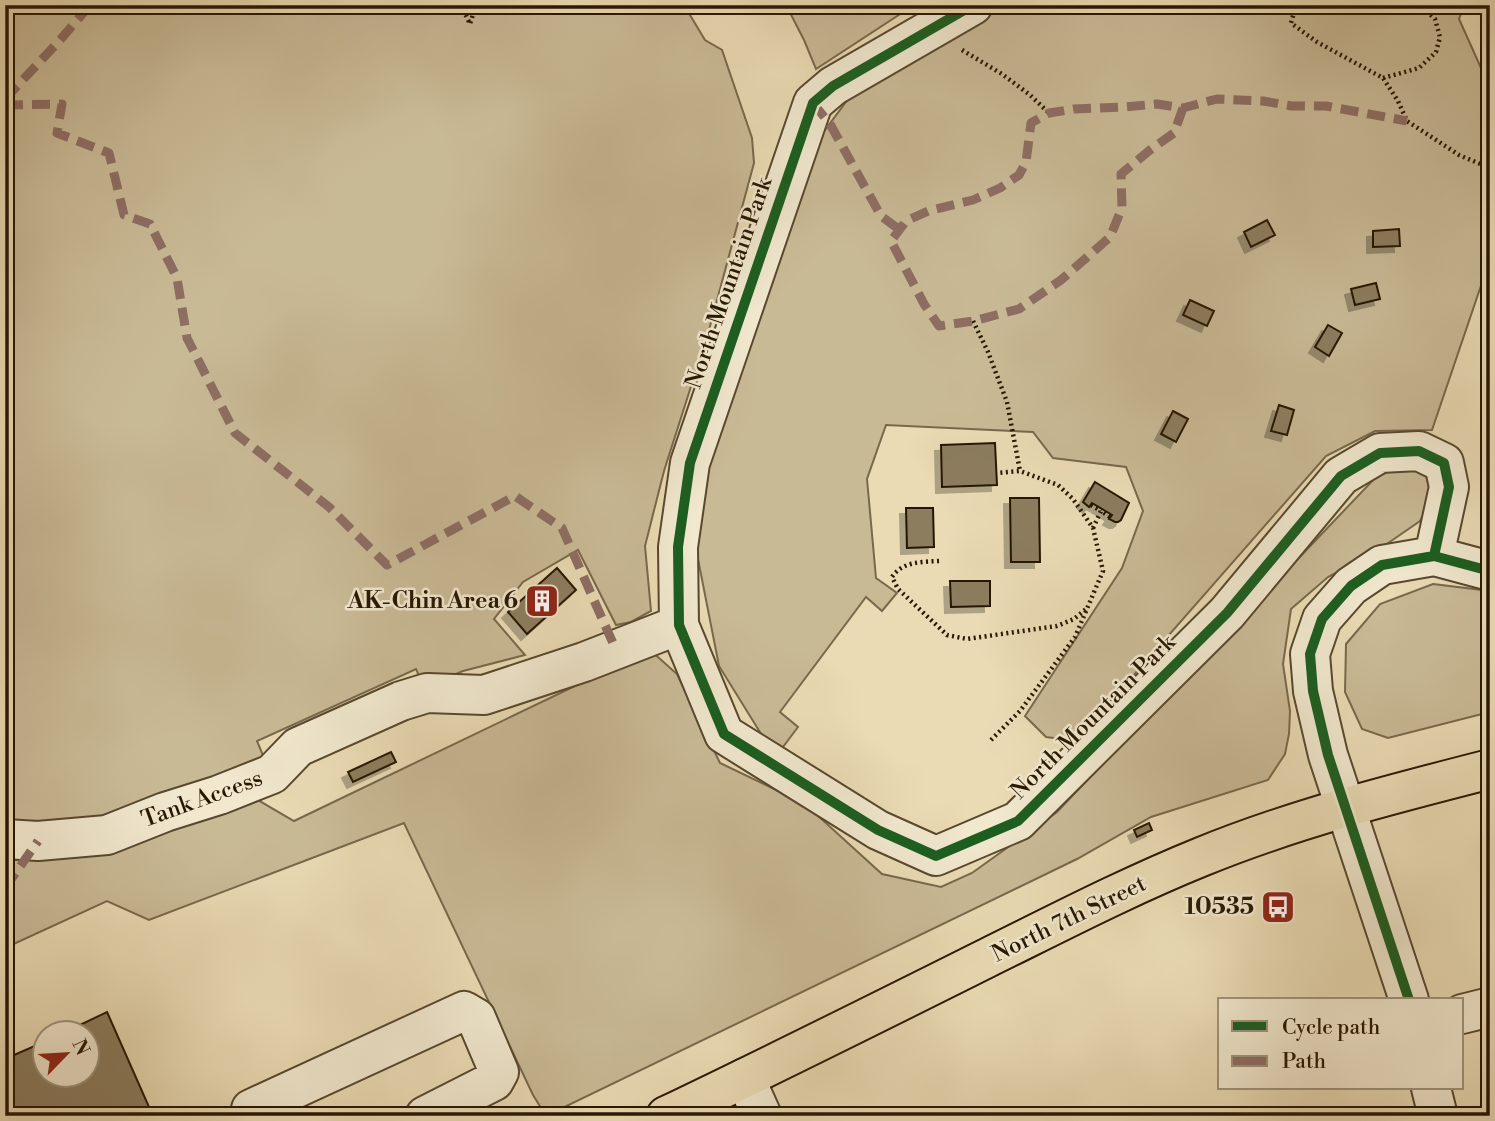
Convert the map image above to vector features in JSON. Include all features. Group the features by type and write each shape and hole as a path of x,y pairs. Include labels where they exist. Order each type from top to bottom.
{"main road":[{"name":"North 7th Street","path":"666,1116 1126,889 1201,857 1346,808 1490,769"}],"street":[{"name":"North Mountain Park","path":"973,5 832,86 813,103 690,463 678,547 680,625 724,734 878,830 936,856 1018,821 1227,614 1342,476 1380,453 1419,451 1444,463 1449,487 1434,556"},
{"path":"1408,998 1328,755 1313,691 1310,654 1322,619 1351,586 1382,565 1434,556 1490,571"},
{"name":"Tank Access","path":"5,839 38,841 107,835 272,774 298,747 401,701 427,693 484,695 584,662 680,625"},
{"path":"1464,1014 1490,1007"},
{"path":"254,1116 251,1109 464,1011 476,1018 499,1072 494,1081 425,1116"},
{"path":"745,1078 762,1116"},
{"path":"1432,1090 1438,1116"}],"path":[{"path":"461,5 470,24 476,5"},
{"path":"1296,5 1291,23 1317,42 1383,78 1407,121 1459,155 1490,168"},
{"path":"1383,78 1419,68 1436,52 1440,37 1435,19 1420,5"},
{"path":"959,47 1002,74 1049,113"},
{"path":"973,321 1007,402 1020,471"},
{"path":"991,740 1020,711 1075,637 1103,571 1093,528 1073,499 1058,485 1020,471 996,473"},
{"path":"1091,505 1110,517"},
{"path":"1093,528 1101,511"},
{"path":"939,561 918,562 898,569 892,577 898,589 947,635 967,639 1057,626 1074,619 1087,608"}],"shaded area":[{"path":"5,5 684,5 705,40 722,50 752,138 754,163 709,330 664,471 645,546 651,611 631,622 616,625 578,550 523,582 494,619 525,655 463,671 424,687 416,669 257,741 267,765 118,823 5,828"},
{"path":"786,5 914,5 816,69"},
{"path":"1006,5 1464,5 1459,19 1490,88 1490,259 1432,430 1375,431 1326,456 1076,741 1046,737 1025,716 1122,568 1143,511 1126,467 1053,458 1033,432 886,425 867,479 876,578 897,593 882,611 866,597 780,712 798,727 783,747 768,745 719,666 695,544 709,452 813,146 852,94"},
{"path":"1399,467 1425,472 1432,498 1420,521 1381,548 1328,577 1291,609 1283,664 1290,711 1289,734 1285,754 1268,780 1151,817 1077,859 546,1116 533,1095 404,823 149,920 107,901 5,948 5,863 119,849 251,796 294,821 650,650 677,674 720,763 805,804 882,874 941,887 972,873 1057,812 1376,477"},
{"path":"1433,584 1490,591 1490,712 1388,738 1362,729 1345,692 1346,644 1380,604"}],"building":[{"path":"1267,220 1275,235 1251,247 1244,232"},
{"path":"1399,229 1400,246 1373,247 1373,231"},
{"path":"1376,283 1380,299 1355,305 1351,289"},
{"path":"1190,300 1214,311 1207,326 1183,315"},
{"path":"1328,325 1342,333 1329,356 1315,347"},
{"path":"1279,405 1294,410 1287,435 1271,431"},
{"path":"1173,411 1188,419 1176,442 1161,434"},
{"path":"995,443 997,485 942,487 941,445"},
{"path":"1095,482 1129,503 1118,522 1109,519 1112,515 1092,503 1089,507 1083,502"},
{"path":"1010,498 1039,498 1040,562 1011,562"},
{"path":"906,508 933,508 934,547 907,548"},
{"name":"AK-Chin Area 6","path":"557,568 576,590 527,634 508,612"},
{"path":"950,581 990,581 990,606 951,607"},
{"path":"391,752 396,762 353,782 348,772"},
{"path":"1149,823 1152,830 1137,837 1134,830"},
{"path":"107,1012 153,1116 5,1116 5,1059 32,1047 32,1090 102,1090 102,1020 90,1020"}],"marked path":[{"path":"5,99 90,5"},
{"path":"1183,108 1174,133 1121,174 1122,208 1110,237 1061,280 1019,309 973,321 939,326 924,304 891,241 906,221 928,211 973,200 1000,188 1019,175 1026,162 1031,123 1049,113 1157,104 1183,108 1217,99 1263,101 1292,106 1326,106 1407,121"},
{"path":"813,103 830,124 881,216 900,230"},
{"path":"5,105 62,104 57,133 109,153 124,215 150,224 177,278 187,338 235,433 329,507 387,565 515,496 562,528 616,650"},
{"path":"5,888 38,841"}],"cycle path":[{"path":"973,5 833,86 813,103 690,463 678,547 679,625 724,734 878,830 936,856 1018,821 1227,613 1341,476 1380,453 1419,451 1444,463 1449,487 1434,556"},
{"path":"1408,998 1328,755 1313,691 1310,654 1322,619 1351,586 1382,565 1434,556 1490,571"}],"place":[{"name":"AK-Chin Area 6","path":"542,601"},
{"name":"10535","path":"1278,907"}]}
